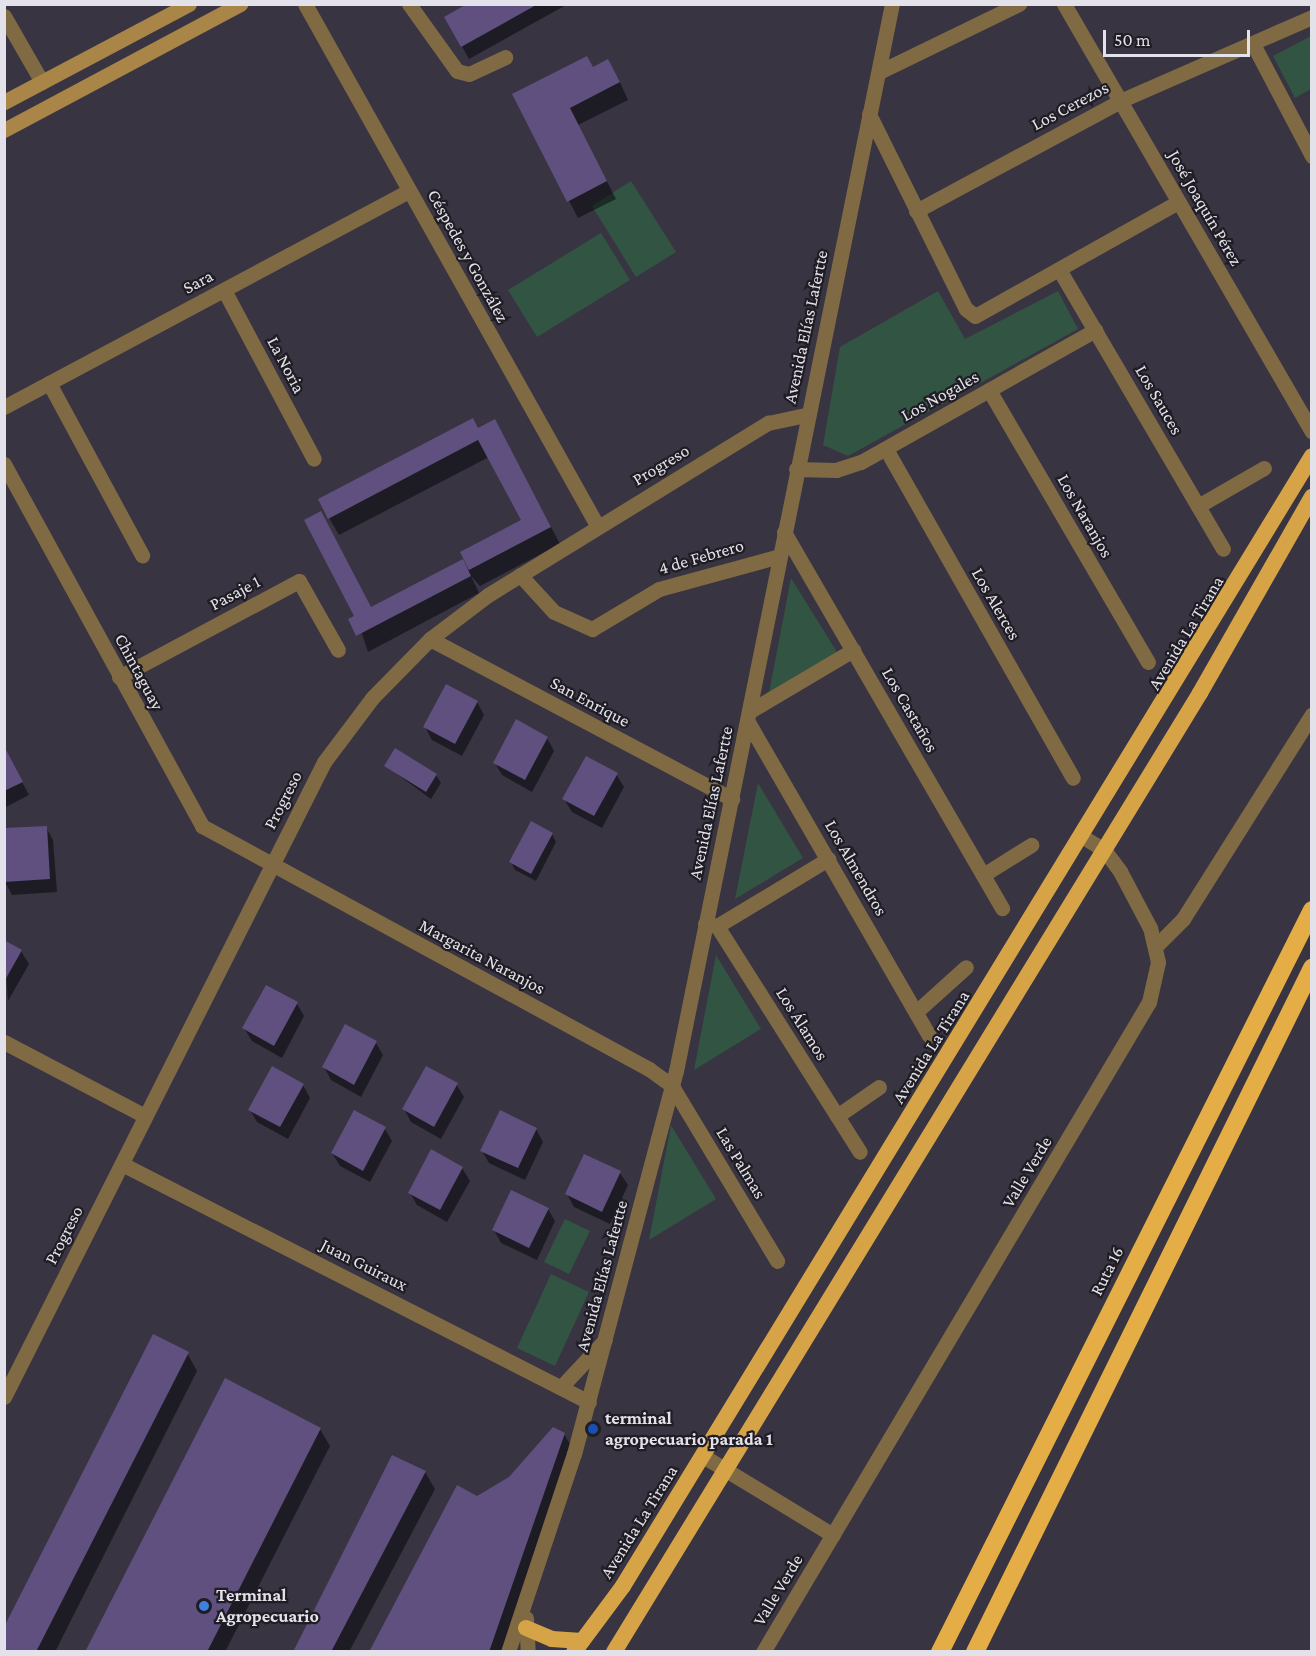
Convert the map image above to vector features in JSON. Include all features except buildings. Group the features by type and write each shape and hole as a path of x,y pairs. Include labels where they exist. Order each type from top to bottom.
{"highway":[{"name":"Avenida La Tirana","path":"578,1646 703,1456 1083,837 1311,456"},
{"path":"614,1652 1104,850 1311,497"},
{"name":"Ruta 16","path":"940,1652 1311,910"},
{"path":"975,1652 1095,1417 1311,968"},
{"path":"526,1628 552,1639 578,1646"}],"main road":[{"path":"4,102 189,4"},
{"path":"4,130 240,4"}],"street":[{"name":"Céspedes y González","path":"305,4 598,527"},
{"path":"410,4 457,71 469,74 505,57"},
{"name":"Avenida Elías Lafertte","path":"508,1652 589,1402 672,1086 711,925 732,798 796,469 892,4"},
{"path":"879,72 1019,4"},
{"name":"José Joaquín Pérez","path":"1064,4 1122,100 1178,202 1311,431"},
{"path":"4,16 42,82"},
{"name":"Los Cerezos","path":"916,211 1122,100 1311,17"},
{"path":"1253,44 1311,156"},
{"path":"869,114 916,211 975,316 1060,271 1178,202"},
{"name":"Sara","path":"4,407 409,190"},
{"name":"Los Sauces","path":"1060,271 1223,549"},
{"name":"La Noria","path":"224,290 314,459"},
{"name":"Los Nogales","path":"796,469 849,467 1095,330"},
{"path":"49,383 142,555"},
{"name":"Los Naranjos","path":"989,390 1148,662"},
{"name":"Progreso","path":"4,1397 272,865 342,737 430,639 520,575 768,423 807,415"},
{"name":"Los Alerces","path":"885,449 1072,778"},
{"name":"Chintaguay","path":"4,464 195,819 216,838 272,865"},
{"path":"1198,506 1264,468"},
{"name":"Los Castaños","path":"784,532 1002,908"},
{"name":"4 de Febrero","path":"520,575 554,612 592,628 659,589 780,556"},
{"name":"Pasaje 1","path":"119,677 299,581 338,650"},
{"name":"San Enrique","path":"430,639 732,798"},
{"path":"749,717 853,650"},
{"path":"1083,837 1104,850 1135,894 1156,946 1183,919 1311,714"},
{"name":"Los Almendros","path":"749,717 929,1035"},
{"path":"983,875 1030,845"},
{"path":"711,925 828,859"},
{"name":"Margarita Naranjos","path":"272,865 649,1069 672,1086"},
{"name":"Los Álamos","path":"711,925 860,1152"},
{"name":"Valle Verde","path":"764,1652 1144,1014 1156,978 1156,946"},
{"path":"916,1012 966,967"},
{"path":"4,1042 146,1116"},
{"name":"Las Palmas","path":"672,1086 777,1260"},
{"path":"837,1116 879,1087"},
{"name":"Juan Guiraux","path":"122,1164 589,1402"},
{"path":"561,1387 605,1340"},
{"path":"703,1456 832,1535"},
{"name":"Avenida Elías Lafertte","path":"526,1600 528,1652"}],"green space":[{"path":"1311,36 1311,89 1295,98 1273,56"},
{"path":"631,181 676,252 636,277 592,206"},
{"path":"601,233 630,280 537,337 508,290"},
{"path":"938,291 965,339 1058,291 1078,329 848,456 823,445 840,347"},
{"path":"791,578 837,652 769,693"},
{"path":"758,783 803,858 735,899"},
{"path":"716,955 761,1029 694,1070"},
{"path":"671,1125 716,1199 649,1240"},
{"path":"565,1219 590,1231 569,1274 544,1262"},
{"path":"551,1274 589,1292 555,1366 517,1348"}],"place":[{"name":"terminal agropecuario parada 1","path":"593,1429"},
{"name":"Terminal Agropecuario","path":"204,1606"}]}
